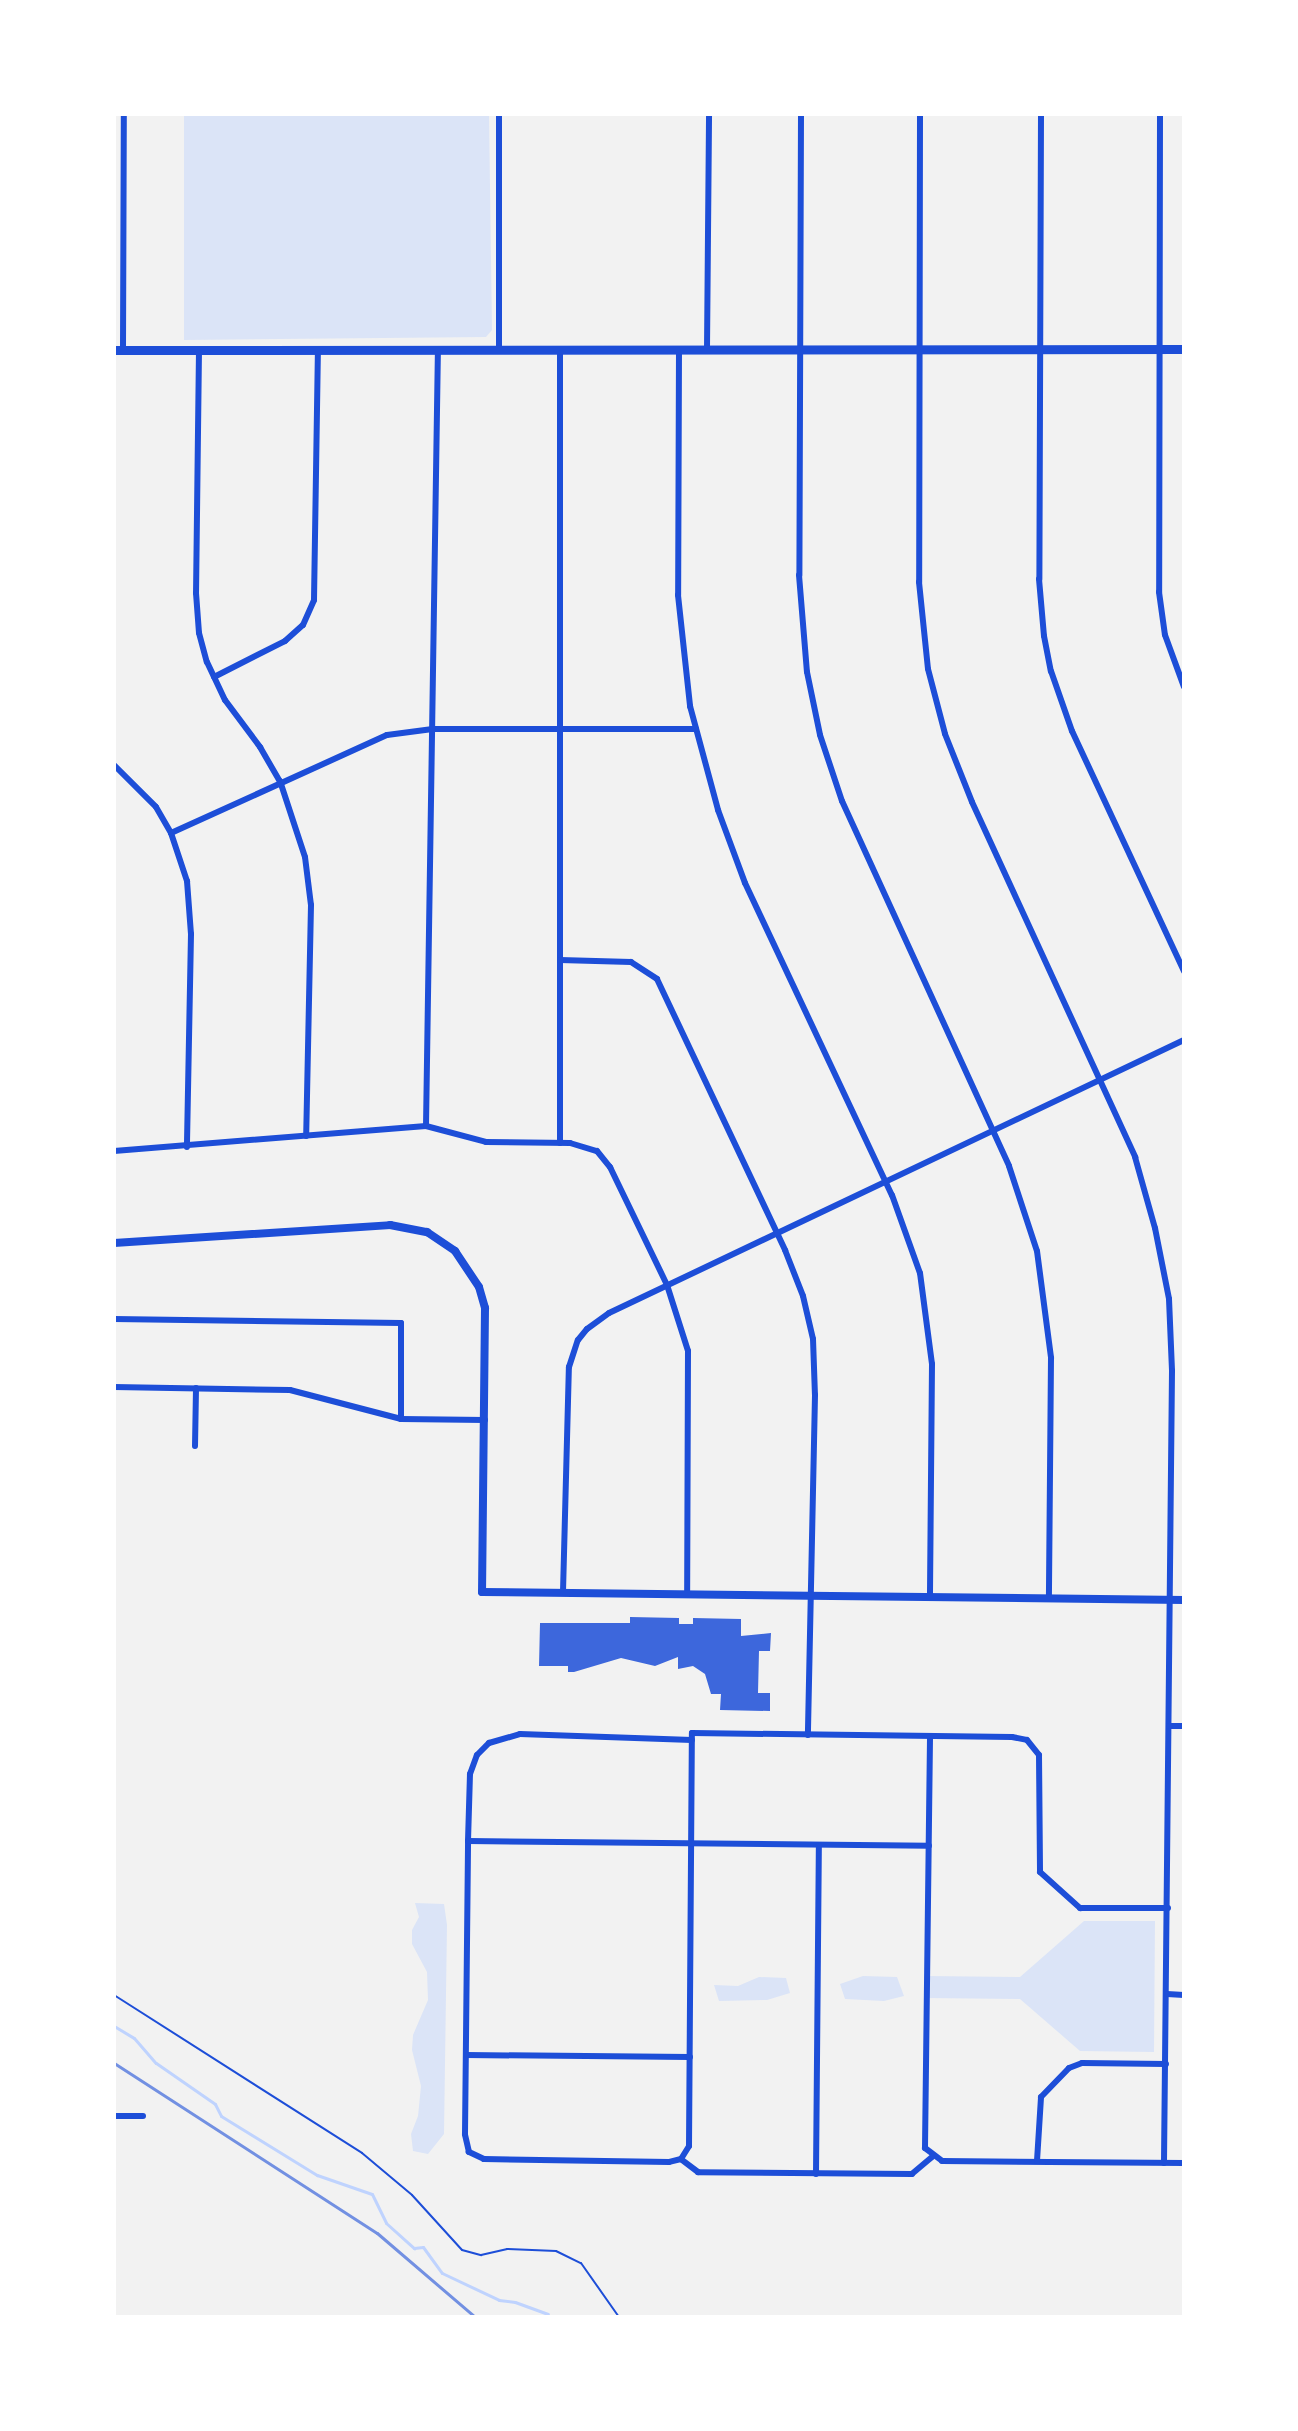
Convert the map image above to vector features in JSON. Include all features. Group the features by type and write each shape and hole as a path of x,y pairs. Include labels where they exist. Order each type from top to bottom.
{"main road":[{"path":"119,350 1184,349"}],"street":[{"path":"119,350 124,114"},
{"path":"499,114 499,349"},
{"path":"707,349 709,114"},
{"path":"801,114 800,606 807,672 820,735 857,839 994,1131 1030,1223 1047,1305 1051,1358 1049,1599"},
{"path":"920,114 919,582 923,643 933,691 945,734 972,802 1128,1137 1145,1190 1169,1299 1172,1371 1164,2163"},
{"path":"1041,114 1039,579 1051,671 1072,731 1184,971"},
{"path":"1160,114 1159,592 1165,635 1184,687"},
{"path":"214,677 285,641 303,625 314,600 318,349"},
{"path":"426,1126 438,349"},
{"path":"560,349 560,1143"},
{"path":"679,349 678,595 684,670 718,810 745,883 885,1181 914,1252 930,1332 930,1598"},
{"path":"199,350 196,593 199,633 214,677 280,781 301,844 311,905 306,1136"},
{"path":"171,833 376,738 433,729 696,729"},
{"path":"114,765 150,798 171,833 182,861 190,904 187,1147"},
{"path":"560,960 631,962 657,979 798,1283 813,1339 808,1735"},
{"path":"563,1592 571,1358 582,1334 598,1320 667,1285 1184,1040"},
{"path":"114,1151 426,1126 486,1142 560,1143 590,1147 603,1157 667,1285 683,1328 690,1367 687,1592"},
{"path":"114,1243 359,1225 402,1226 427,1232 455,1251 483,1298 487,1327 482,1592 1184,1600"},
{"path":"114,1319 401,1323 401,1419"},
{"path":"114,1387 260,1388 314,1394 401,1419 485,1420"},
{"path":"195,1446 196,1388"},
{"path":"1169,1726 1184,1726"},
{"path":"692,1737 689,2146 681,2159 669,2162 504,2160 469,2152 465,2134 470,1774 477,1755 489,1743 520,1734 692,1737 808,1735 1027,1740 1039,1755 1040,1872 1080,1908 1168,1908"},
{"path":"930,1738 925,2148 932,2157 942,2161 1184,2163"},
{"path":"468,1841 929,1846"},
{"path":"816,2174 819,1846"},
{"path":"1167,1994 1184,1995"},
{"path":"466,2055 690,2057"},
{"path":"1037,2161 1041,2097 1069,2068 1082,2063 1166,2064"},
{"path":"114,2116 143,2116"},
{"path":"681,2159 698,2172 912,2174 932,2157"}],"path":[{"path":"114,1995 362,2153 412,2195 462,2250 481,2255 507,2249 556,2251 581,2263 619,2317"}],"shaded area":[{"path":"184,114 489,114 492,330 486,337 184,340"},
{"path":"415,1903 444,1904 447,1925 444,2134 428,2154 413,2151 411,2134 418,2116 421,2086 412,2050 413,2035 428,2000 427,1972 412,1944 412,1930 419,1917"},
{"path":"1084,1921 1155,1921 1154,2052 1080,2051 1020,1999 925,1998 926,1976 1020,1977"},
{"path":"863,1976 897,1977 904,1996 884,2001 845,1999 840,1984"},
{"path":"759,1977 786,1978 790,1993 767,2000 719,2001 714,1985 738,1986"}],"building":[{"path":"630,1617 679,1618 679,1624 693,1624 693,1618 741,1619 741,1636 771,1633 770,1651 759,1651 758,1693 770,1693 770,1711 720,1710 721,1694 711,1694 705,1674 693,1666 678,1669 678,1657 655,1666 621,1658 574,1672 568,1672 568,1666 539,1666 540,1623 630,1623"}],"waterway":[{"path":"114,2026 134,2038 156,2063 215,2104 221,2116 317,2175 372,2194 386,2223 414,2248 423,2247 442,2273 499,2300 515,2302 548,2314"}],"railway":[{"path":"114,2063 377,2233 475,2317"}]}
